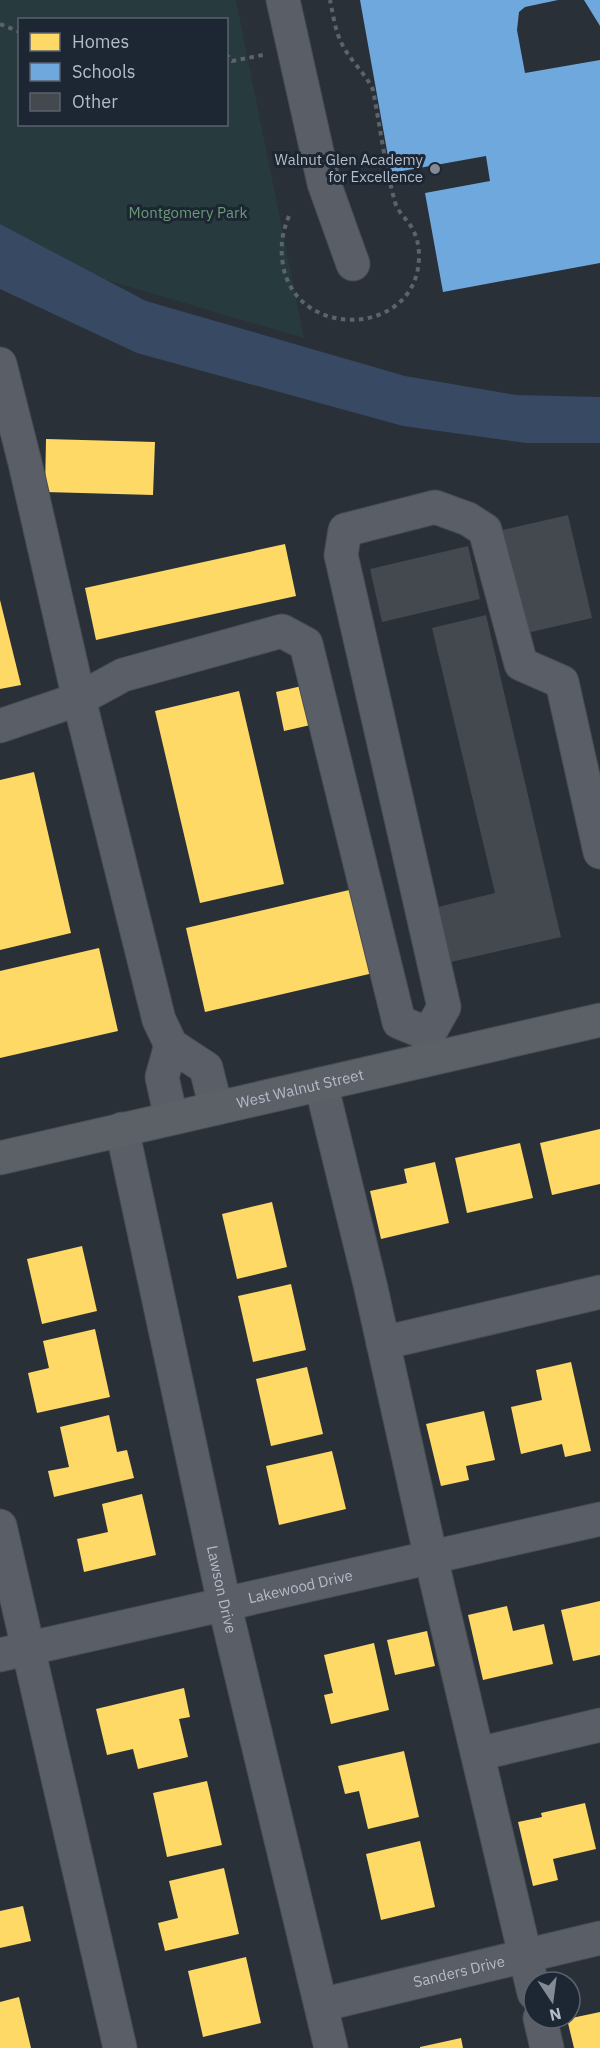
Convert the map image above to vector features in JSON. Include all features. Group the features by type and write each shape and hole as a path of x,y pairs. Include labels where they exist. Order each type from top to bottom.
{"main road":[{"name":"West Walnut Street","path":"0,1158 321,1084 430,1047 600,1020"}],"street":[{"path":"283,0 324,183 353,264"},
{"path":"0,364 13,465 79,699 159,1020 171,1045 206,1068 216,1108"},
{"path":"430,1047 444,1007 340,555 345,530 435,507 468,519 485,530 521,664 562,682 600,852"},
{"path":"0,726 79,699 123,675 282,631 306,644 399,1022 426,1033 430,1047"},
{"path":"171,1045 162,1077 171,1118"},
{"path":"321,1084 383,1343 430,1558 528,1970"},
{"name":"Lawson Drive","path":"122,1130 224,1603 331,2048"},
{"path":"383,1343 600,1292"},
{"name":"Lakewood Drive","path":"14,1652 600,1519"},
{"path":"0,1526 14,1652 120,2048"},
{"path":"478,1754 600,1725"},
{"name":"Sanders Drive","path":"321,2005 600,1938"},
{"path":"543,2030 547,2048"}],"path":[{"path":"0,24 18,31"},
{"path":"228,56 232,61 293,50"}],"green space":[{"name":"Montgomery Park","path":"0,0 236,0 304,338 96,277 0,224"}],"water":[{"path":"0,224 146,301 405,376 516,395 600,397 600,443 526,443 403,426 137,353 0,289"}],"building: Homes":[{"path":"46,439 155,442 153,495 45,492"},
{"path":"285,544 296,596 96,640 85,588"},
{"path":"0,600 21,685 0,689"},
{"path":"306,685 315,724 284,731 276,692"},
{"path":"239,691 284,884 200,903 155,711"},
{"path":"34,772 71,933 0,950 0,780"},
{"path":"362,887 382,971 205,1012 186,928"},
{"path":"99,948 118,1031 0,1058 0,971"},
{"path":"600,1129 600,1184 552,1195 540,1143"},
{"path":"520,1143 533,1198 467,1213 455,1158"},
{"path":"435,1162 449,1223 381,1239 370,1191 407,1183 404,1169"},
{"path":"272,1202 287,1267 237,1279 222,1214"},
{"path":"82,1246 97,1311 42,1324 27,1259"},
{"path":"291,1284 306,1350 253,1362 238,1296"},
{"path":"95,1329 110,1397 37,1413 28,1373 49,1368 43,1341"},
{"path":"571,1362 591,1451 565,1457 562,1444 521,1454 511,1407 542,1400 536,1370"},
{"path":"307,1367 323,1434 271,1446 256,1379"},
{"path":"484,1411 495,1460 466,1466 469,1480 441,1486 426,1424"},
{"path":"109,1415 117,1452 127,1450 134,1478 54,1497 48,1471 69,1467 60,1427"},
{"path":"332,1451 346,1509 279,1525 266,1466"},
{"path":"142,1494 156,1555 84,1572 77,1539 108,1532 102,1504"},
{"path":"600,1601 600,1655 573,1661 561,1610"},
{"path":"507,1606 513,1631 544,1624 553,1664 483,1680 468,1615"},
{"path":"427,1631 435,1666 395,1675 387,1640"},
{"path":"374,1643 389,1710 331,1724 324,1695 333,1693 324,1655"},
{"path":"184,1688 190,1717 179,1719 188,1757 138,1769 133,1749 107,1755 96,1709"},
{"path":"404,1751 419,1817 368,1829 359,1791 345,1794 338,1766"},
{"path":"207,1781 222,1845 167,1857 153,1793"},
{"path":"585,1803 596,1849 553,1859 558,1880 533,1886 518,1822 542,1817 541,1813"},
{"path":"420,1841 435,1907 381,1920 366,1854"},
{"path":"224,1868 239,1934 165,1951 158,1923 178,1918 169,1881"},
{"path":"23,1906 31,1941 0,1948 0,1911"},
{"path":"246,1957 261,2023 203,2037 188,1971"},
{"path":"19,1997 31,2048 0,2048 0,2002"},
{"path":"600,2012 600,2048 574,2048 570,2030 582,2030 582,2016"},
{"path":"461,2038 463,2048 420,2048 420,2047"}],"building: Schools":[{"path":"360,0 558,0 525,7 519,12 517,30 525,73 600,60 600,263 443,292 425,193 490,181 486,156 391,173"},
{"path":"584,0 600,0 600,26"}],"building: Other":[{"path":"568,515 592,618 518,635 494,532"},
{"path":"468,546 480,599 382,622 370,569"},
{"path":"486,615 561,937 451,962 438,907 495,893 432,628"}],"place":[{"name":"Walnut Glen Academy for Excellence","path":"435,169"}]}
